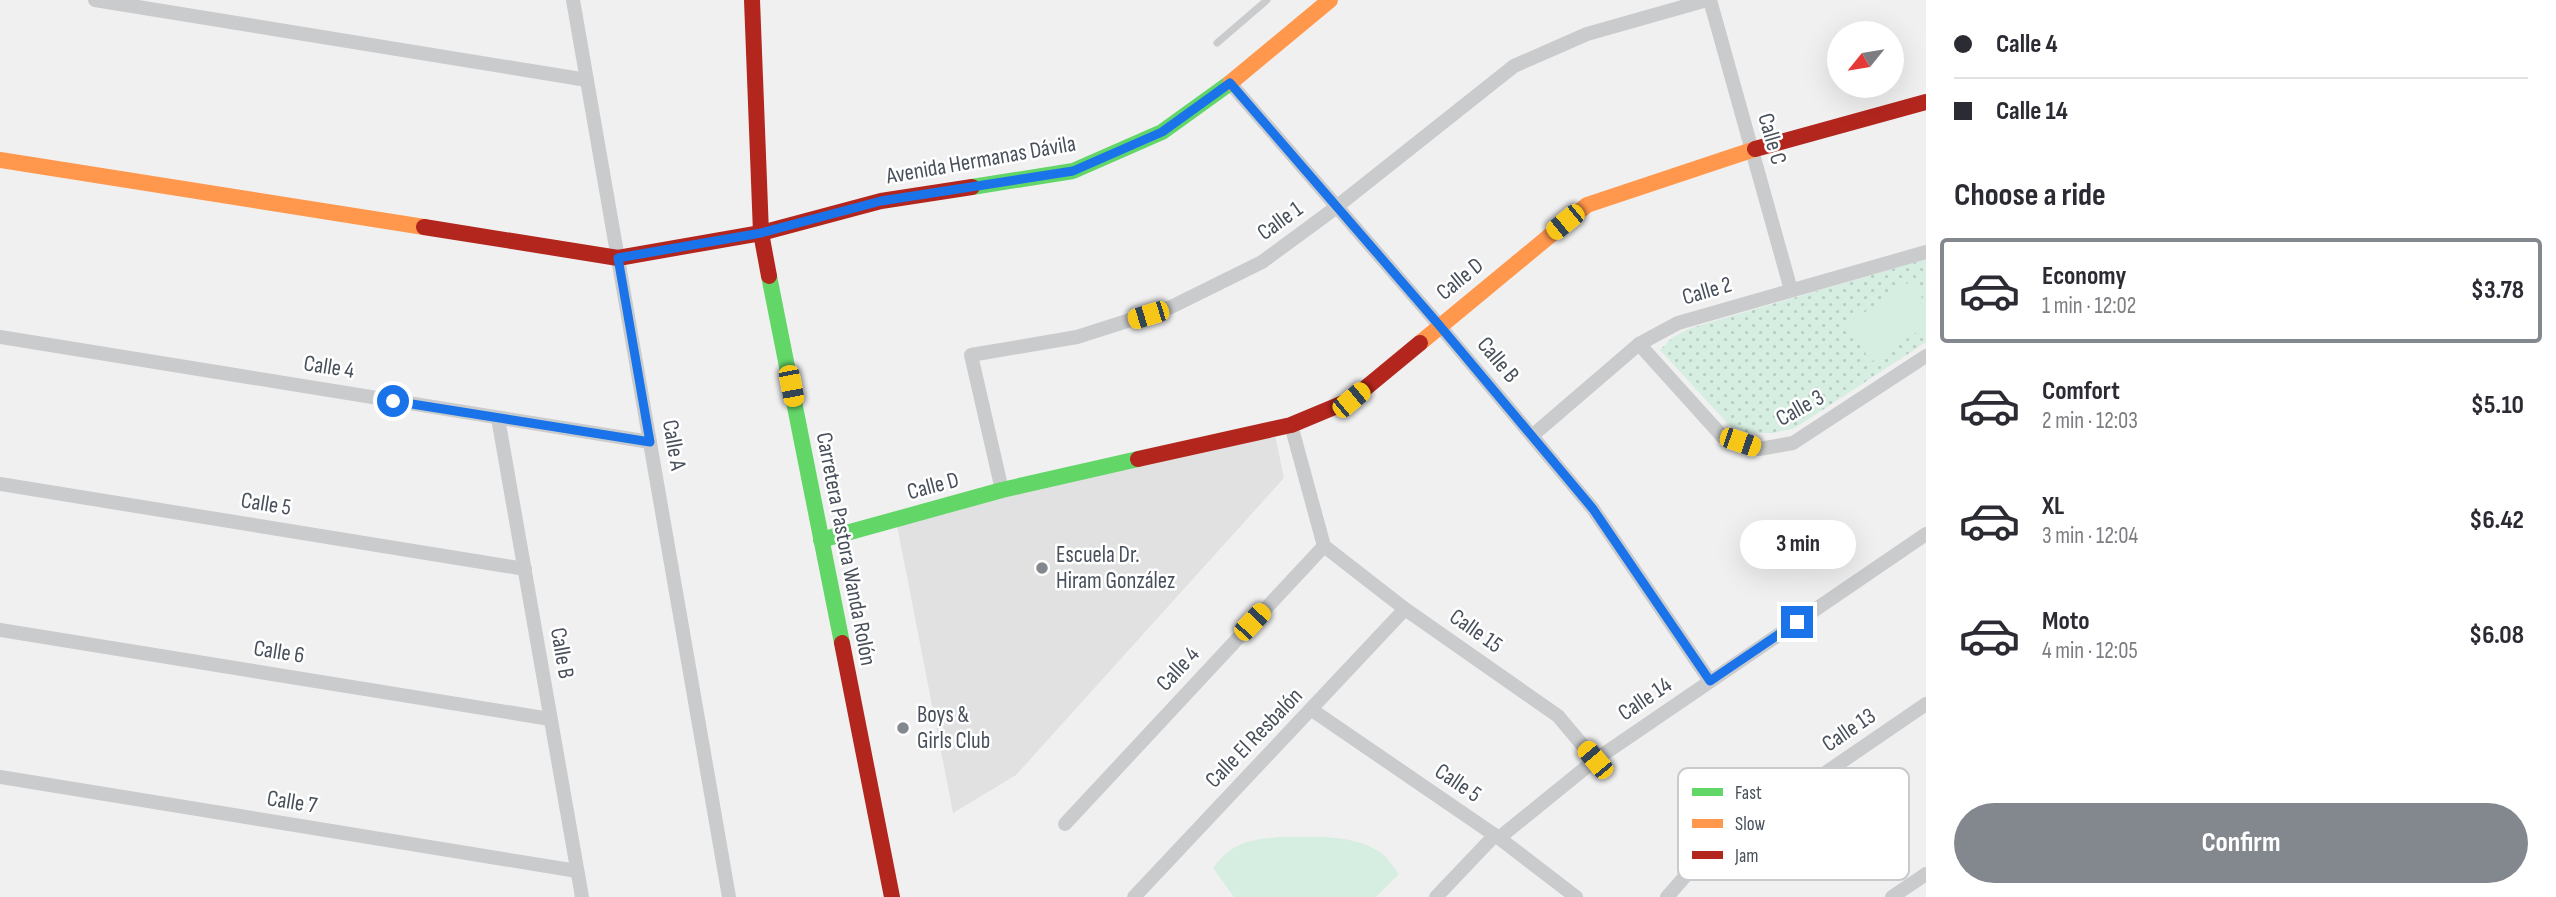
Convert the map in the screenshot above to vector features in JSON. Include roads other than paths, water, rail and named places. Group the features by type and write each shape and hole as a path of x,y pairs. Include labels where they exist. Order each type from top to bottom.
{"street":[{"path":"95,0 587,80"},
{"name":"Calle A","path":"573,0 729,897"},
{"name":"Carretera Pastora Wanda Rolón","path":"752,0 761,233 892,897"},
{"name":"Avenida Hermanas Dávila","path":"0,160 618,258 761,233 881,201 1073,171 1162,132 1230,83 1330,0"},
{"name":"Calle C","path":"1709,0 1791,290"},
{"name":"Calle 1","path":"1002,490 971,355 1077,337 1171,307 1262,262 1514,66 1587,34 1709,0"},
{"name":"Calle B","path":"1230,83 1533,435 1593,509 1710,681"},
{"name":"Calle D","path":"821,540 1002,490 1291,425 1351,400 1587,205 1752,150 1926,102"},
{"name":"Calle 2","path":"1533,435 1639,344 1678,323 1926,252"},
{"name":"Calle 4","path":"0,337 650,442"},
{"name":"Calle 3","path":"1639,344 1722,436 1759,449 1793,443 1924,361"},
{"name":"Calle B","path":"498,418 582,897"},
{"path":"1291,425 1324,545"},
{"name":"Calle 5","path":"0,484 525,569"},
{"name":"Calle 14","path":"1497,836 1595,760 1926,534"},
{"name":"Calle 4","path":"1065,824 1324,545"},
{"name":"Calle 15","path":"1324,545 1405,609 1558,716 1595,760"},
{"name":"Calle El Resbalón","path":"1141,894 1405,609"},
{"name":"Calle 6","path":"0,630 551,719"},
{"name":"Calle 13","path":"1832,768 1926,704"},
{"name":"Calle 5","path":"1312,710 1497,836 1576,897"},
{"name":"Calle 7","path":"0,777 577,871"},
{"path":"1436,897 1497,836"},
{"path":"1892,897 1926,874"},
{"name":"Calle 13","path":"1667,897 1682,880"}],"lane":[{"path":"1217,43 1267,0"}],"place":[{"name":"Escuela Dr. Hiram González","path":"1042,568"},
{"name":"Boys & Girls Club","path":"903,728"}]}
